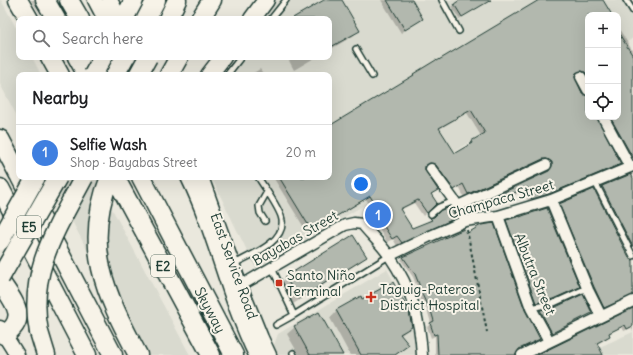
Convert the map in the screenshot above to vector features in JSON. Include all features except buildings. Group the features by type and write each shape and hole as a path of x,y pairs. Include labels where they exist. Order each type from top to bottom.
{"highway":[{"path":"18,0 27,16"},
{"path":"45,0 54,16"},
{"path":"69,0 78,16"},
{"path":"126,16 134,0"},
{"path":"148,16 156,0"},
{"path":"169,16 177,0"},
{"path":"202,16 212,0"},
{"path":"52,60 58,72"},
{"path":"79,60 85,72"},
{"path":"100,60 106,72"},
{"path":"95,72 101,60"},
{"path":"117,72 123,60"},
{"path":"140,72 146,60"},
{"path":"0,139 16,170"},
{"path":"21,180 113,355"},
{"name":"E5","path":"0,241 34,180"},
{"name":"E5","path":"0,278 56,180"},
{"path":"46,355 39,332 36,313 36,291 39,274 50,242 82,180"},
{"path":"109,180 98,218 97,237 100,265 110,299 138,355"},
{"name":"Skyway","path":"117,180 211,355"},
{"name":"Skyway","path":"143,180 234,355"},
{"name":"Skyway","path":"156,180 178,227 186,264"},
{"path":"0,188 87,355"},
{"path":"0,219 31,249"},
{"path":"0,281 13,301 18,317 16,325 5,341"}],"main road":[{"path":"95,0 103,16"},
{"path":"110,0 118,16"},
{"path":"254,16 266,0"},
{"path":"126,60 132,72"},
{"path":"141,60 147,72"},
{"path":"211,72 221,60"},
{"name":"East Service Road","path":"189,180 227,266 240,286 256,346"},
{"name":"East Service Road","path":"202,180 227,266 256,346 270,355"}],"street":[{"path":"581,77 585,84"},
{"path":"605,120 631,167"},
{"path":"456,204 546,166"},
{"name":"Champaca Street","path":"389,256 465,221 498,216 551,200 631,167"},
{"path":"431,169 456,204 465,221"},
{"path":"551,200 587,288 601,316"},
{"name":"Albutra Street","path":"498,216 531,308 549,341"},
{"name":"Bayabas Street","path":"240,286 345,225 354,223 362,224 389,256 409,290 419,320 422,355"},
{"path":"522,355 633,301"}],"lane":[{"path":"273,16 286,0"},
{"path":"442,0 459,31"},
{"path":"626,0 633,12"},
{"path":"356,49 372,76"},
{"path":"229,72 239,60"},
{"path":"227,266 267,246 278,236 282,220 260,180"},
{"path":"595,182 633,256"},
{"path":"265,221 260,213 259,206 267,192"},
{"path":"431,214 439,207 456,204"},
{"name":"Champaca Street","path":"276,325 389,256"},
{"path":"272,268 294,315"},
{"path":"531,308 554,303 587,288"}],"path":[{"path":"465,221 488,332"}],"shaded area":[{"path":"1,0 16,28 16,60 34,60 40,72 16,72 16,114 0,84"},
{"path":"273,0 633,0 633,38 621,46 621,12 585,12 585,69 449,155 256,269 212,180 332,180 332,72 218,72 228,60 332,60 332,16 261,16"},
{"path":"51,180 97,180 190,355 142,355"},
{"name":"Taguig-Pateros District Hospital","path":"387,269 417,325 419,355 275,355 272,350 278,334"},
{"path":"633,332 633,355 582,355"}],"place":[{"name":"Selfie Wash","path":"378,215"},
{"name":"Santo Niño Terminal","path":"279,283"},
{"name":"Taguig-Pateros District Hospital","path":"371,297"}]}
